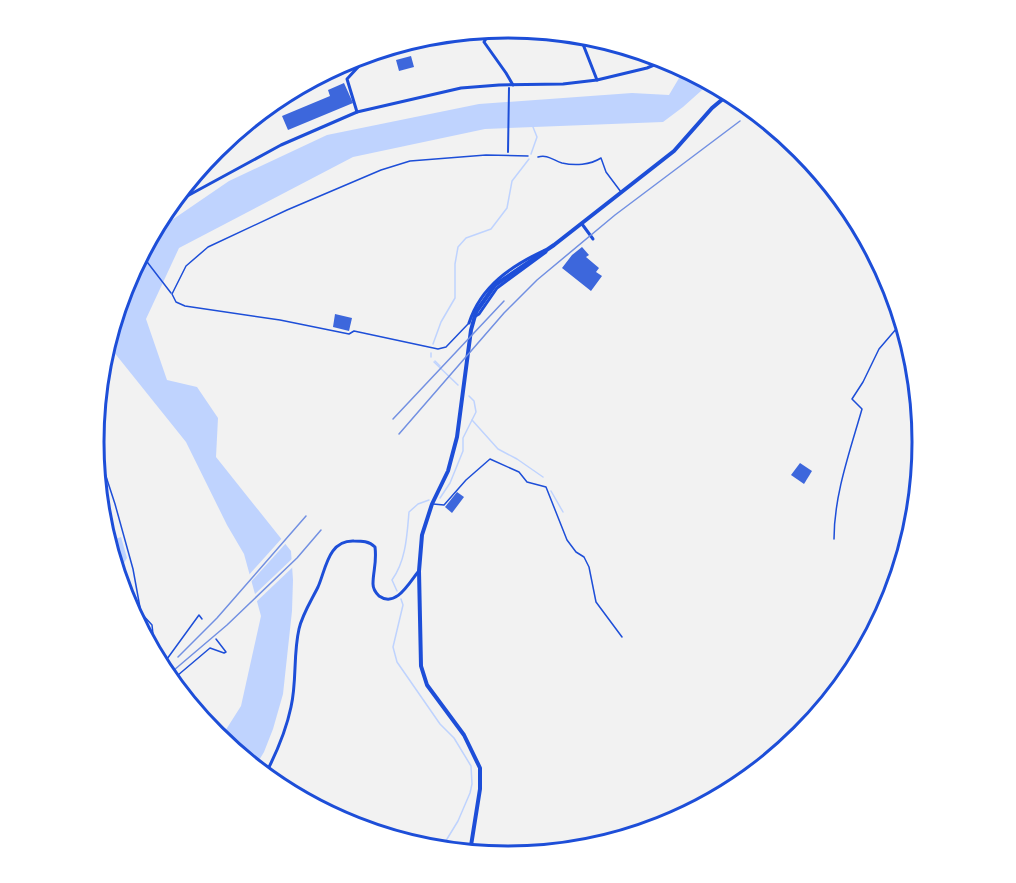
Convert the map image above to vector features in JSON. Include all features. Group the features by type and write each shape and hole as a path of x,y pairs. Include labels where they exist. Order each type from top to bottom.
{"main road":[{"path":"471,844 480,789 480,768 464,735 427,685 421,666 419,571 422,536 432,504 448,471 457,437 473,321 481,303 495,285 554,245 674,151 722,100"}],"street":[{"path":"486,38 484,42 506,73 511,86 508,152"},
{"path":"583,44 597,80"},
{"path":"187,196 281,145 357,112 461,88 563,84 597,80 654,65"},
{"path":"357,112 347,79 359,66"},
{"path":"582,224 593,238"},
{"path":"469,323 478,301 497,279 526,259 554,245"},
{"path":"469,323 479,314 497,288 554,245"},
{"path":"461,378 468,378"},
{"path":"269,767 291,710 296,685 298,632 301,621 331,552 349,540 370,543 375,547 377,561 373,586 376,593 385,599 391,600 397,597 419,571"}],"lane":[{"path":"172,294 186,266 208,247 364,176 410,161 486,155 528,156"},
{"path":"538,157 542,155 569,164 592,164 602,158 606,171 621,192"},
{"path":"147,261 176,302 194,308 202,307 280,320 349,334 354,331 438,349 446,347 469,323"},
{"path":"432,504 444,505 466,480 490,459 519,472 527,482 546,487 567,540 576,552 584,557 589,567 596,602 622,637"},
{"path":"106,477 133,569 140,607"},
{"path":"145,618 153,628 154,634"}],"path":[{"path":"834,539 840,491 862,409 852,399 879,349 896,329"},
{"path":"168,659 199,615 202,619"},
{"path":"178,675 210,648 226,652 216,639"}],"water":[{"path":"680,76 704,88 663,122 485,129 353,157 179,248 146,319 167,380 197,387 218,418 216,457 291,551 292,611 283,694 273,729 259,760 226,730 241,706 261,616 244,554 186,442 114,353 125,312 158,239 169,222 229,181 327,135 479,104 632,93 669,95"},
{"path":"121,537 127,558 123,564 118,546 116,539"}],"pier":[{"path":"283,537 287,542 249,584 247,577"},
{"path":"294,557 295,565 255,603 253,596"}],"building":[{"path":"411,56 414,67 399,71 396,60"},
{"path":"344,83 353,103 288,130 282,116 330,96 328,90"},
{"path":"582,247 589,255 586,257 599,268 596,272 602,276 591,291 562,268"},
{"path":"335,314 352,318 349,331 333,327"},
{"path":"800,463 812,471 804,484 791,475"},
{"path":"457,492 464,497 452,513 445,507"}],"waterway":[{"path":"531,154 537,137 533,127"},
{"path":"433,344 441,322 455,298 455,264 458,247 466,238 491,229 507,208 512,181 529,159"},
{"path":"435,361 440,366"},
{"path":"434,362 458,385"},
{"path":"440,498 450,483 463,451 463,438 476,412 474,401 469,396"},
{"path":"472,420 498,449 543,477"},
{"path":"551,491 563,512"},
{"path":"397,591 392,580 403,556 409,512 418,504 429,500"},
{"path":"401,599 403,605 393,647 397,662 440,724 454,738 471,766 470,793 458,821 446,841"}],"railway":[{"path":"399,434 504,313 537,280 615,215 740,121"},
{"path":"393,419 504,301"},
{"path":"178,657 217,618 306,516"},
{"path":"175,670 227,625 297,558 321,530"}]}
